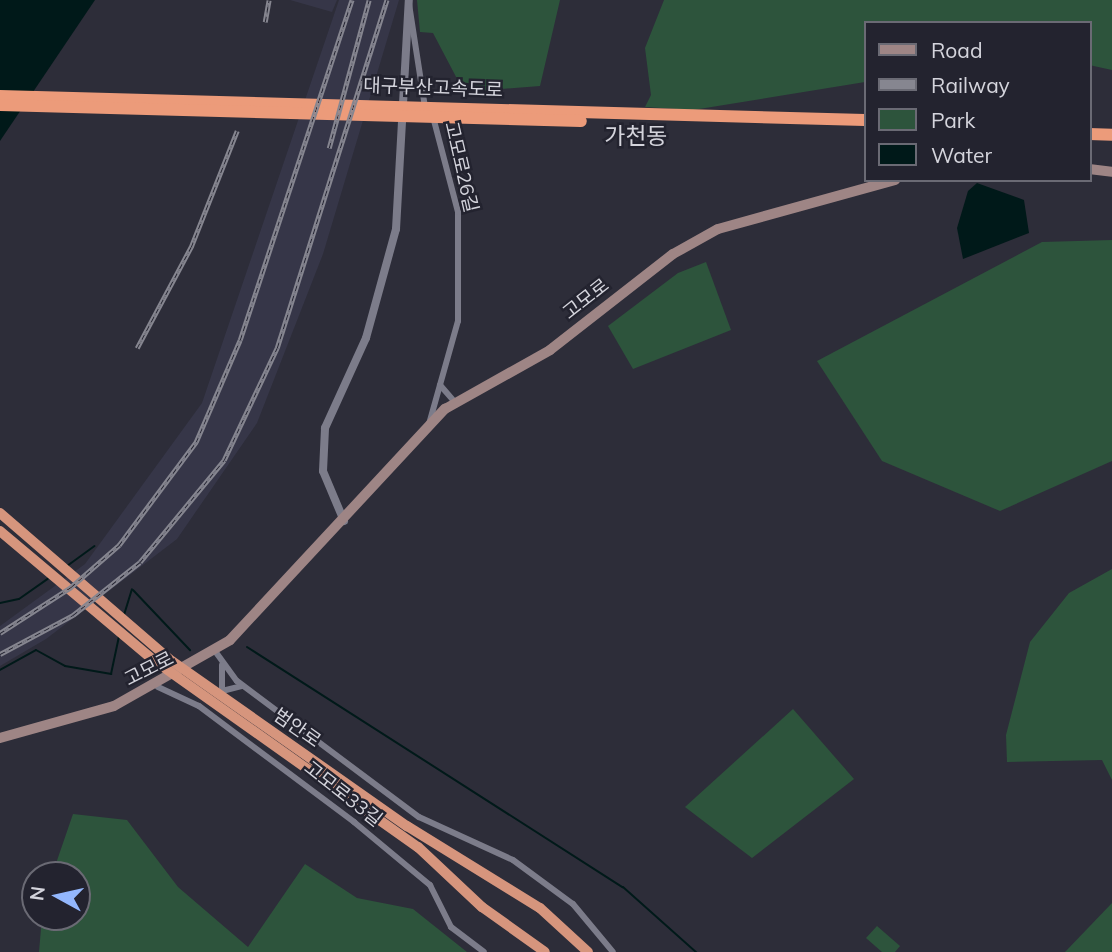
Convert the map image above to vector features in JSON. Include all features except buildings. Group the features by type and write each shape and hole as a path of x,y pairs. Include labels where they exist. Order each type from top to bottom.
{"highway":[{"name":"대구부산고속도로","path":"0,96 453,113"},
{"name":"대구부산고속도로","path":"0,105 864,120"},
{"name":"대구부산고속도로","path":"656,118 864,128"},
{"path":"1091,126 1112,126"},
{"path":"1091,134 1112,135"},
{"name":"범안로","path":"0,513 36,557"},
{"name":"범안로","path":"0,531 290,750 540,908 588,952"},
{"path":"290,750 545,952"}],"main road":[{"path":"1091,169 1112,172"},
{"name":"고모로","path":"0,738 82,717 158,687 215,651 344,520 429,424 454,401 550,350 696,240 888,182"}],"street":[{"path":"344,520 323,471 325,428 366,338 387,269 402,170 408,1"},
{"name":"고모로26길","path":"408,1 422,97 458,212 458,321 429,424"},
{"path":"440,385 454,401"},
{"path":"215,651 244,687 419,817 513,860 563,897 613,952"},
{"path":"222,663 223,723"},
{"name":"고모로33길","path":"158,687 223,723 430,885 451,927 484,952"},
{"path":"222,691 244,687"}],"shaded area":[{"path":"290,0 337,0 332,12"},
{"path":"339,0 399,0 323,254 257,423 177,539 46,639 0,666 0,626 85,564 202,403"}],"green space":[{"path":"417,0 560,0 540,86 464,92 433,33 420,32"},
{"path":"664,0 1112,0 1112,70 1091,65 1091,21 864,21 864,82 693,110 645,107 651,95 645,48"},
{"path":"1112,240 1112,461 1000,511 882,461 817,361 1042,242"},
{"path":"706,262 731,330 633,369 608,326 678,273"},
{"path":"1112,569 1112,780 1102,760 1007,762 1006,735 1030,642 1069,593"},
{"path":"793,709 854,779 752,858 685,807"},
{"path":"73,814 127,820 178,887 248,947 305,864 357,898 413,909 467,952 39,952 41,931 91,931 91,861 57,861"},
{"path":"1112,903 1112,952 1065,952"},
{"path":"877,926 900,946 895,952 882,952 866,938"}],"water":[{"path":"0,0 95,0 0,141"},
{"path":"977,183 1024,200 1029,233 963,259 957,228 968,191"}],"waterway":[{"path":"67,566 95,546"},
{"path":"0,603 19,599 48,579"},
{"path":"124,615 132,589"},
{"path":"133,590 190,650"},
{"path":"0,670 36,650 65,666 111,674 119,637"},
{"path":"247,647 623,887 696,952"}],"railway":[{"path":"265,22 269,0"},
{"path":"0,633 71,587 119,545 196,442 240,340 352,0"},
{"path":"329,148 369,0"},
{"path":"0,654 73,615 140,562 224,460 277,348 387,0"},
{"path":"137,348 191,247 237,131"}],"district":[{"name":"가천동","path":"636,136"}]}
